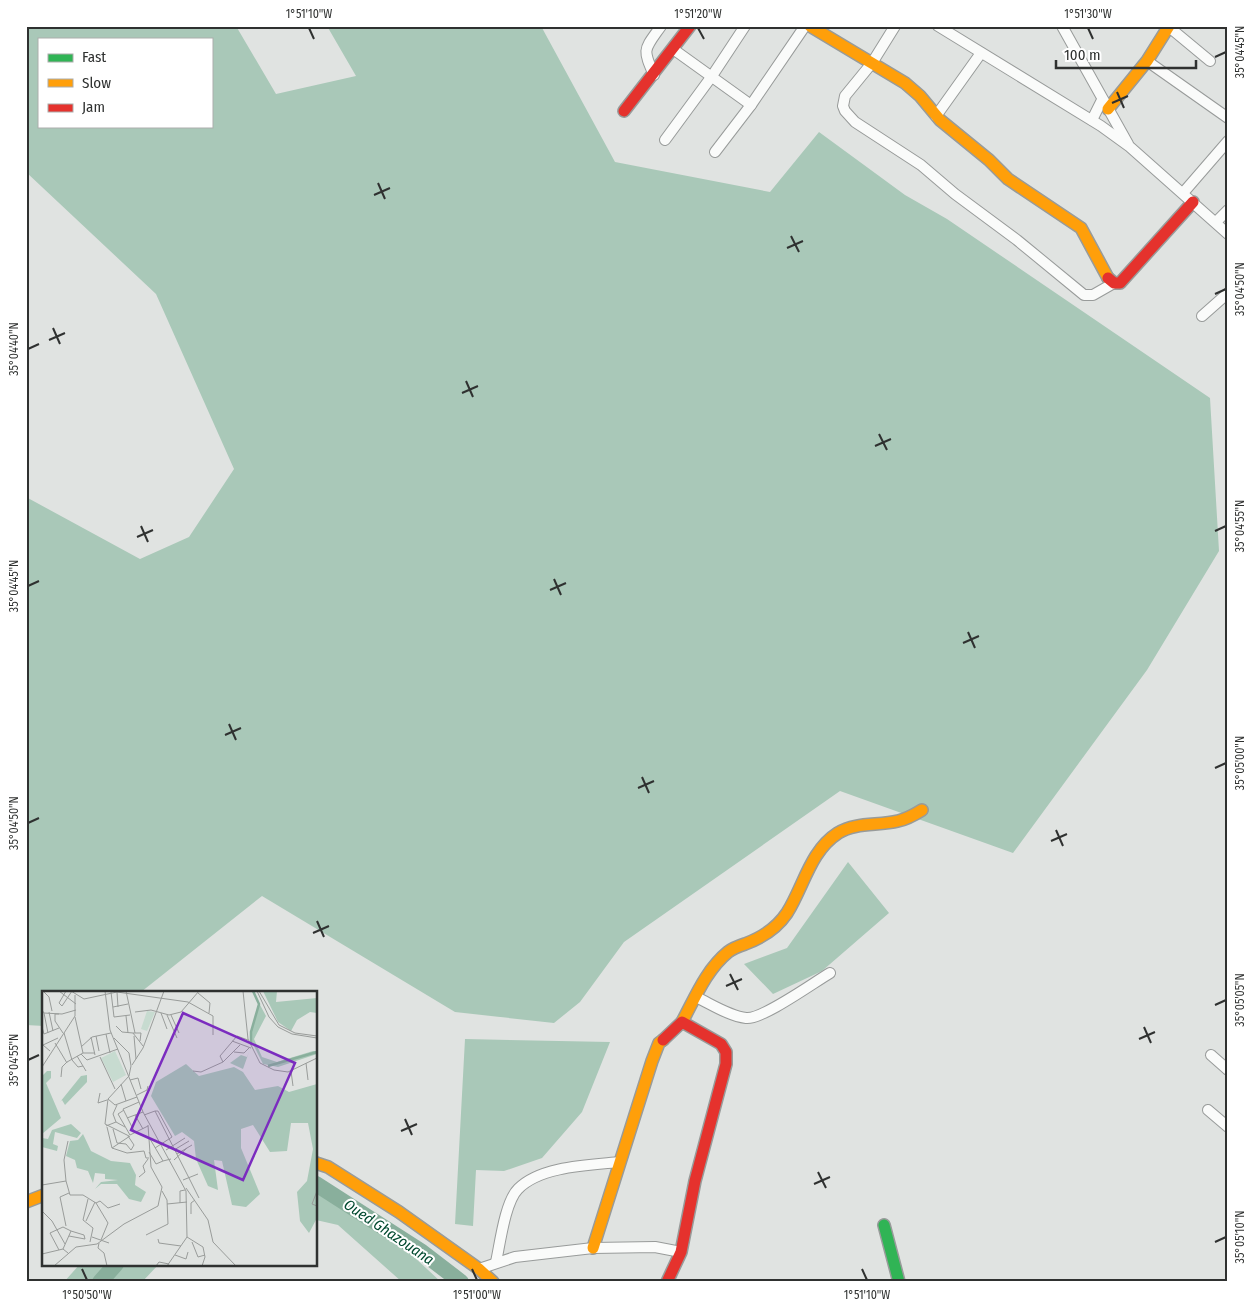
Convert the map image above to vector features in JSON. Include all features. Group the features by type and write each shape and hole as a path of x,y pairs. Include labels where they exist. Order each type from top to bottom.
{"street":[{"path":"654,75 645,51 661,26"},
{"path":"624,111 654,75 690,26"},
{"path":"665,140 746,26"},
{"path":"791,26 805,28 872,63 905,83 920,96 936,116 989,160 1008,179 1081,228 1108,278 1114,283"},
{"path":"895,26 872,63 844,96 843,106 855,122 921,165 955,194 1017,240 1084,294 1093,295 1114,283 1120,283 1194,202"},
{"path":"938,26 1092,120 1130,147 1228,234"},
{"path":"1076,26 1064,30 1130,147"},
{"path":"1092,120 1147,60 1169,26 1210,61"},
{"path":"715,152 751,105 805,28"},
{"path":"673,49 751,105"},
{"path":"936,116 981,53"},
{"path":"1147,60 1228,118"},
{"path":"1183,193 1228,141"},
{"path":"1216,222 1228,210"},
{"path":"1202,316 1228,293"},
{"path":"593,1248 659,1043 682,1022 704,978 729,951 773,930 787,912 818,854 838,834 854,826 870,826 905,819 922,810"},
{"path":"696,997 738,1016 751,1018 772,1009 830,973"},
{"path":"667,1282 680,1252 688,1222 695,1181 717,1103 726,1057 725,1048 721,1044 682,1022"},
{"path":"1211,1055 1228,1070"},
{"path":"1208,1110 1228,1127"},
{"path":"496,1262 504,1219 517,1190 533,1178 550,1172 620,1162"},
{"path":"318,1164 328,1167 399,1212 479,1268 492,1282"},
{"path":"26,1202 42,1196"},
{"path":"884,1225 899,1282"},
{"path":"479,1268 514,1257 593,1248 655,1246 680,1252"}],"green space":[{"path":"26,26 236,26 276,94 356,76 327,26 541,26 615,162 770,192 819,132 905,195 947,219 1210,398 1219,551 1147,670 1013,853 840,791 624,942 580,1002 554,1023 455,1012 262,896 142,991 42,991 42,1026 26,1025 26,497 140,559 189,537 234,469 156,294 26,172"},
{"path":"848,862 889,913 822,971 773,994 744,964 787,948"},
{"path":"465,1039 610,1042 582,1112 542,1158 504,1171 476,1170 473,1226 455,1224"},
{"path":"318,1187 372,1218 441,1282 402,1282 338,1225 318,1220"},
{"path":"78,1266 157,1266 142,1282 64,1282"}],"waterway":[{"name":"Oued Ghazouana","path":"318,1185 422,1252 461,1282"},
{"name":"Oued Ghazouana","path":"100,1282 114,1266"}],"traffic: fast":[{"path":"884,1225 899,1282"}],"traffic: slow":[{"path":"810,26 905,83 920,96 940,120 989,160 1008,179 1081,228 1108,278"},
{"path":"1108,109 1147,61 1169,26"},
{"path":"682,1022 702,985 720,959 732,949 763,936 783,918 793,903 814,859 828,840 852,827 898,821 922,810"},
{"path":"593,1248 652,1061 659,1043 663,1040"},
{"path":"318,1164 328,1167 399,1212 479,1269 493,1282"},
{"path":"26,1202 42,1196"}],"traffic: jam":[{"path":"624,111 690,26"},
{"path":"1108,278 1114,283 1120,283 1193,202"},
{"path":"663,1040 682,1022 721,1044 726,1052 726,1064 695,1181 681,1252 667,1282"}]}
